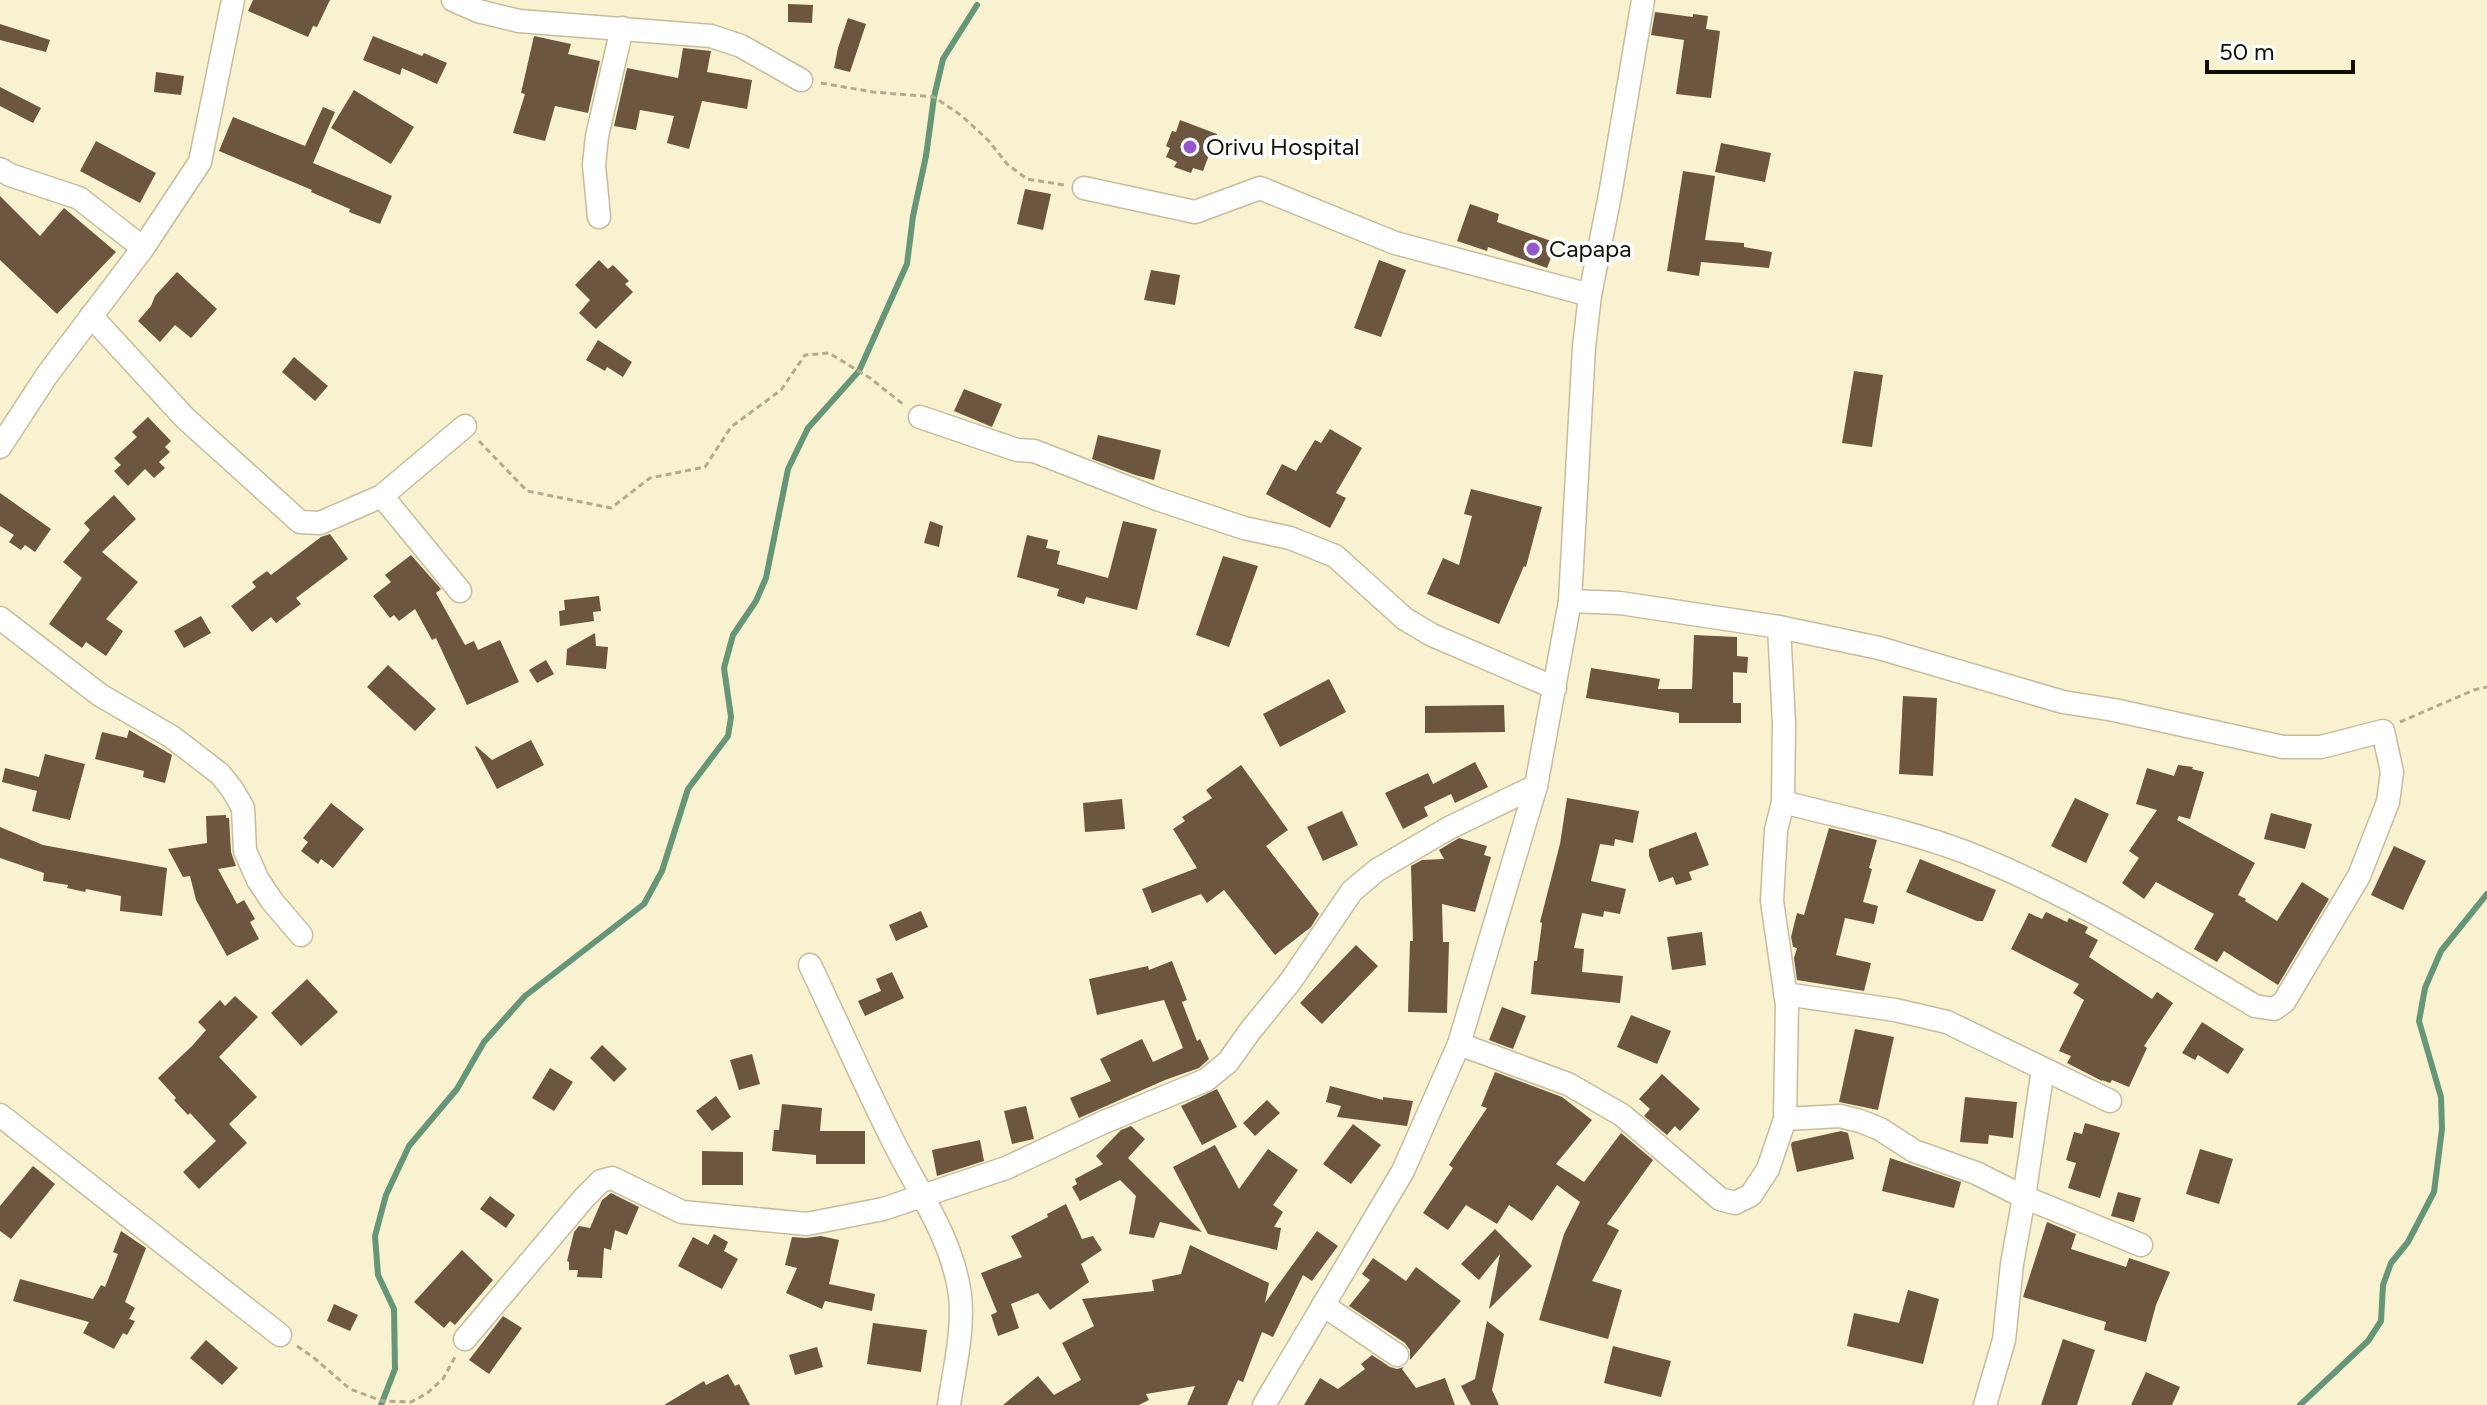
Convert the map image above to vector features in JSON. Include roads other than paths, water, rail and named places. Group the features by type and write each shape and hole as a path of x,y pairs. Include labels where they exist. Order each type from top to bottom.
{"street":[{"path":"0,447 47,375 143,248 200,162 233,0"},
{"path":"453,0 478,11 519,21 711,36 741,46 801,80"},
{"path":"1264,1405 1403,1171 1459,1044 1536,786 1570,601 1584,347 1590,295 1643,0"},
{"path":"599,217 594,165 597,136 622,28"},
{"path":"0,169 79,198 143,248"},
{"path":"1084,188 1195,212 1260,188 1395,243 1590,295"},
{"path":"91,316 185,418 300,522 320,523 382,496 465,426"},
{"path":"920,417 1017,450 1034,451 1157,499 1244,528 1290,538 1335,556 1405,619 1432,635 1555,688"},
{"path":"382,496 460,591"},
{"path":"1570,601 1620,603 1779,627 1879,648 2063,702 2283,747 2321,747 2383,731 2392,772 2388,802 2359,876 2284,1002 2274,1009 2255,1006 2145,941 2035,883 1966,853 1783,802"},
{"path":"0,618 100,695 172,737 220,774 243,808 245,851 258,880 301,935"},
{"path":"1459,1044 1541,1072 1622,1115 1720,1199 1735,1203 1751,1195 1768,1169 1785,1119 1785,994 1772,901 1776,830 1783,802 1784,723 1779,627"},
{"path":"465,1339 601,1181 612,1178 682,1212 807,1224 883,1209 1006,1168 1104,1122 1206,1080 1228,1062 1290,982 1352,891 1377,870 1449,828 1536,786"},
{"path":"810,965 947,1248 960,1295 959,1341 949,1405"},
{"path":"1785,994 1895,1010 1947,1022 2110,1101"},
{"path":"1985,1405 2004,1340 2012,1264 2043,1069"},
{"path":"0,1116 280,1335"},
{"path":"1785,1119 1840,1116 1860,1121 1880,1129 1914,1151 1976,1173 2024,1197 2141,1245"},
{"path":"1323,1305 1397,1355"}],"waterway":[{"path":"381,1405 395,1369 394,1309 378,1275 375,1236 386,1195 409,1146 457,1089 484,1042 525,996 644,904 662,871 688,789 728,736 731,717 724,668 733,635 756,601 766,578 788,469 808,428 859,371 907,264 943,59 977,5"},
{"path":"2300,1405 2368,1341 2381,1321 2383,1285 2391,1263 2408,1242 2434,1192 2442,1129 2441,1097 2419,1021 2425,988 2441,951 2487,894"}],"place":[{"name":"Orivu Hospital","path":"1190,147"},
{"name":"Capapa","path":"1533,249"}]}
